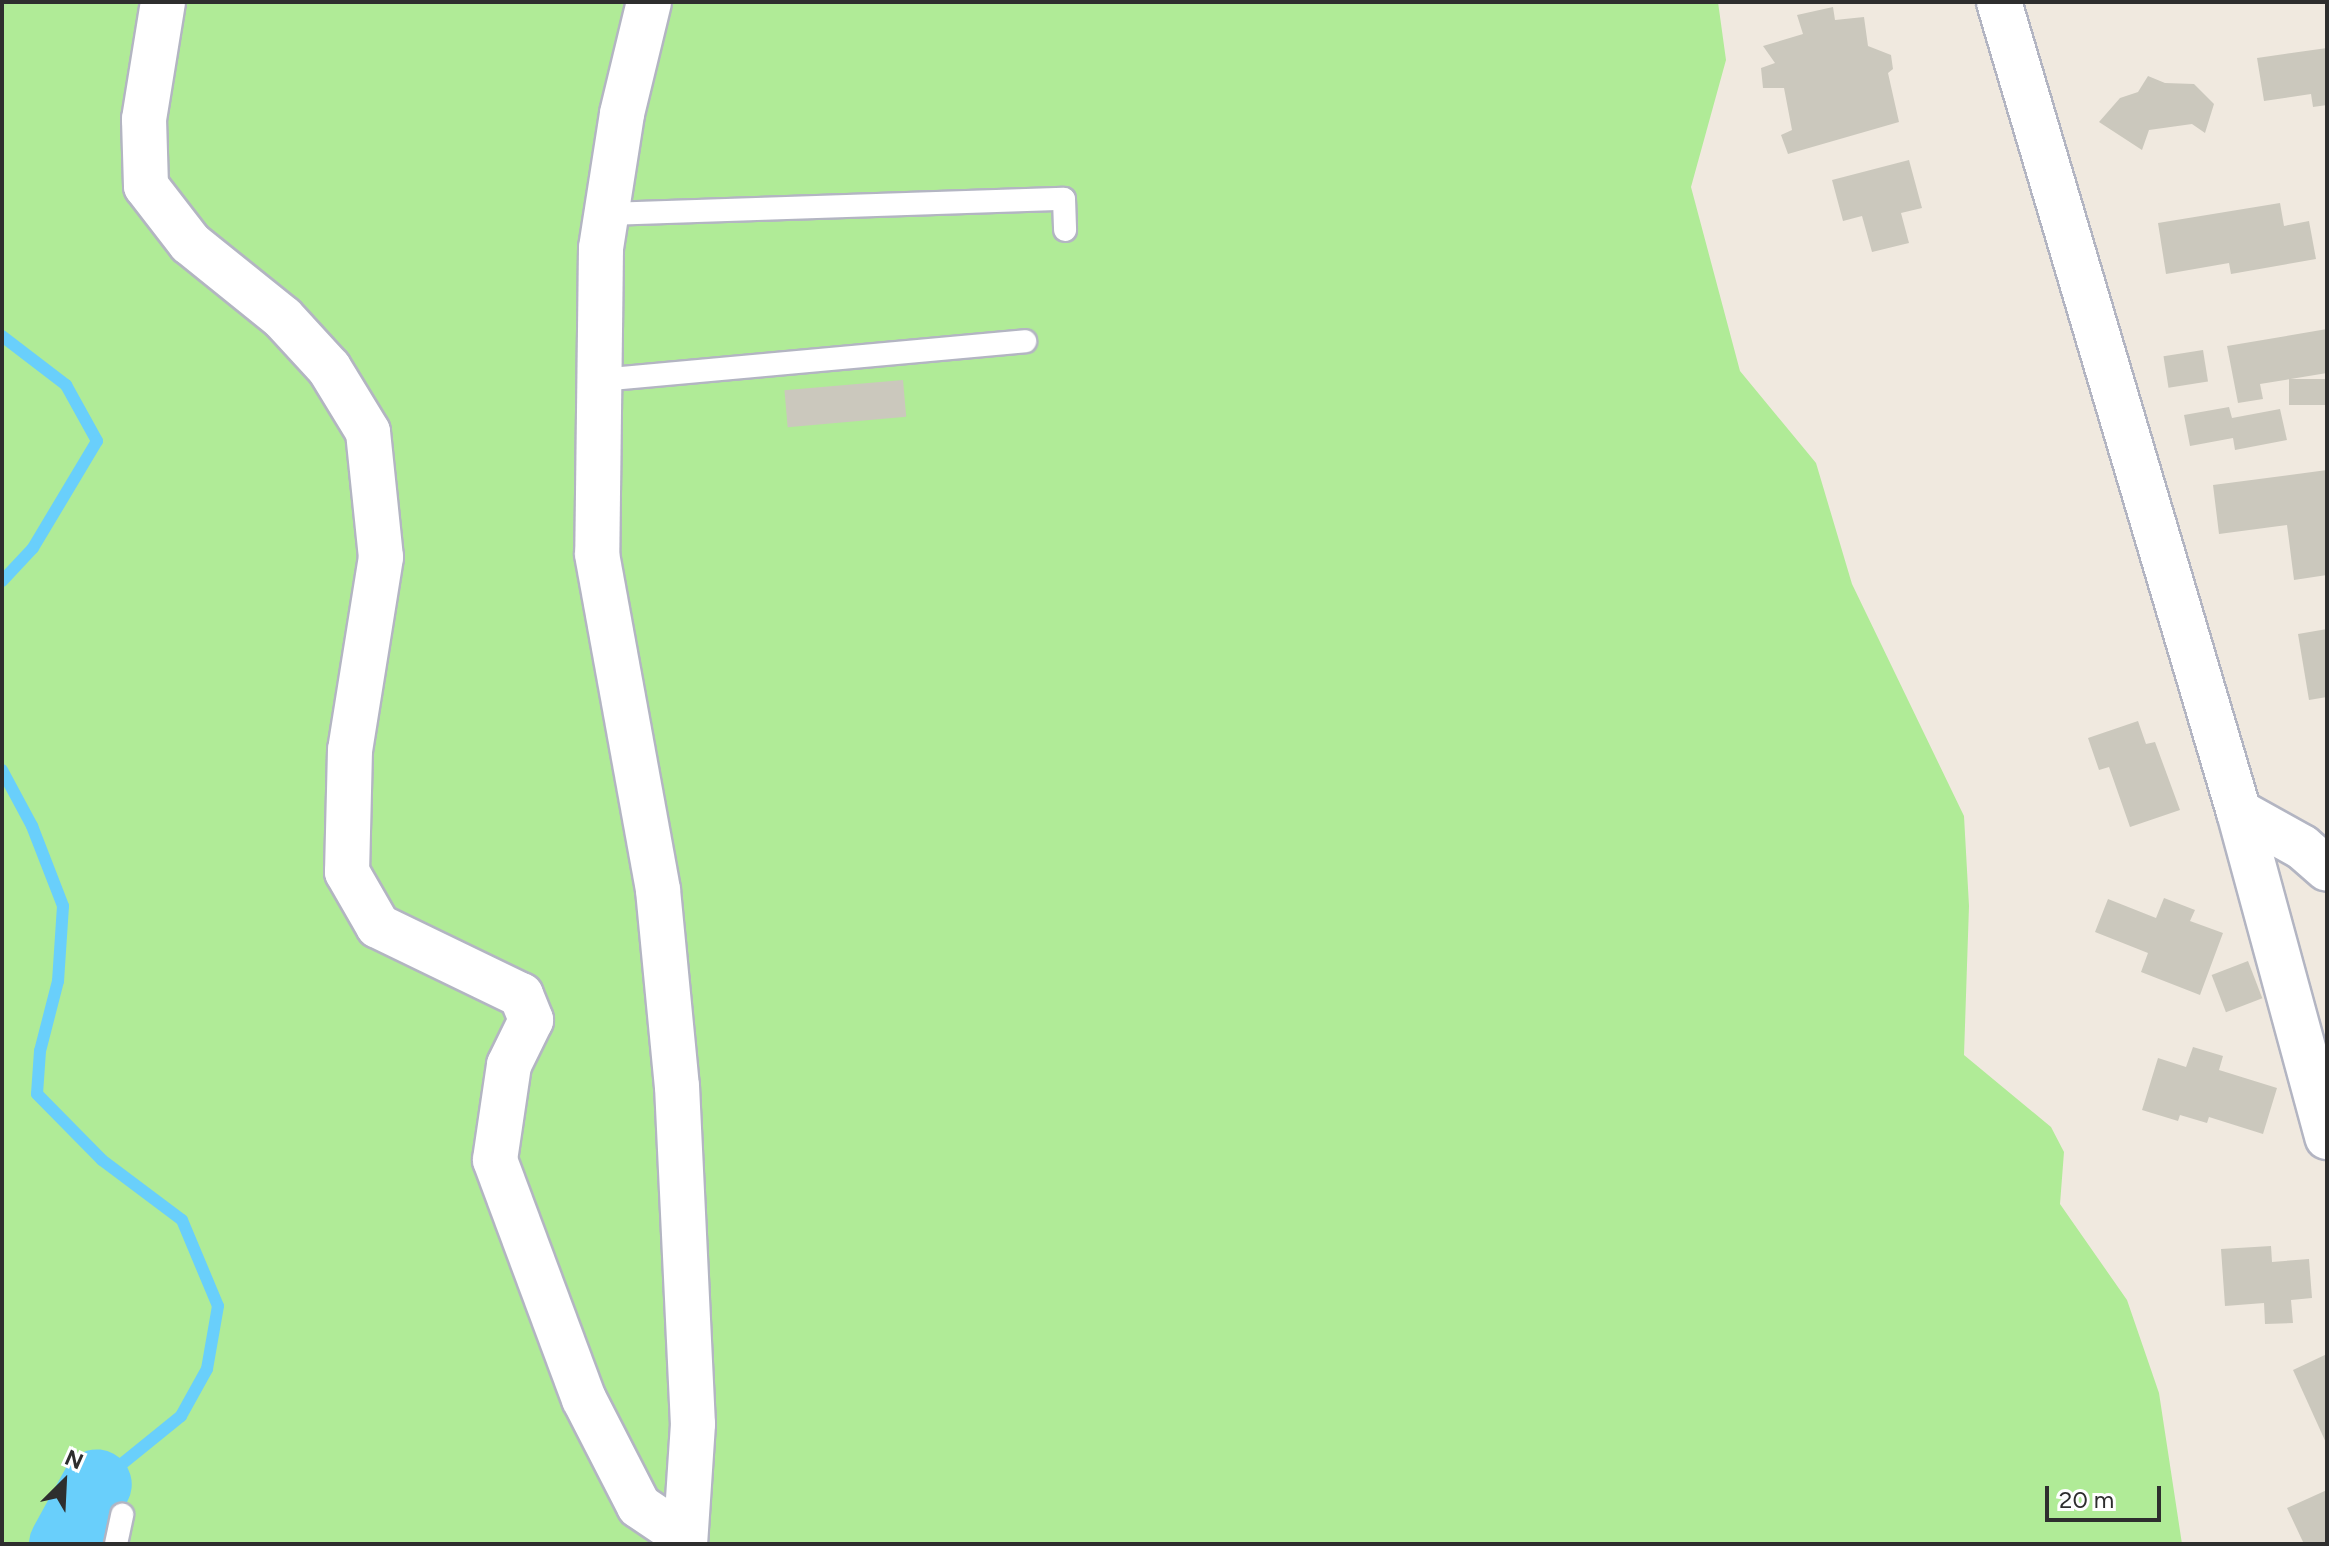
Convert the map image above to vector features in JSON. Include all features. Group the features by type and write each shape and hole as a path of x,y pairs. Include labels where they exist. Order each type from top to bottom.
{"street":[{"path":"163,2 144,119 146,186 190,243 283,318 329,368 368,432 381,557 350,750 347,872 378,926 521,995 531,1020 509,1065 495,1160 584,1399 639,1506 685,1541"},
{"path":"649,2 622,114 601,248 597,554 658,890 677,1086 693,1424 685,1541"},
{"path":"1999,2 2239,812 2327,1137"},
{"path":"2239,812 2319,852"}],"lane":[{"path":"607,214 1064,199 1065,230"},
{"path":"600,380 1025,341"},
{"path":"116,1544 122,1515"}],"green space":[{"path":"2,2 1718,2 1726,60 1691,187 1740,371 1816,463 1852,584 1964,816 1969,906 1964,1055 2051,1127 2064,1152 2060,1204 2127,1300 2159,1393 2182,1544 2,1544"}],"building":[{"path":"1833,7 1835,20 1864,17 1868,46 1891,55 1893,69 1888,73 1899,122 1788,154 1781,135 1792,130 1784,88 1763,88 1761,68 1775,63 1763,46 1803,34 1797,15"},
{"path":"2327,48 2327,105 2313,107 2311,94 2264,101 2257,58"},
{"path":"2148,76 2165,83 2194,84 2214,104 2205,133 2192,124 2149,130 2142,150 2099,122 2120,98 2138,92"},
{"path":"1909,160 1922,208 1901,213 1909,243 1872,252 1862,216 1843,221 1832,180"},
{"path":"2280,203 2284,226 2309,221 2316,259 2231,274 2229,263 2166,274 2158,223"},
{"path":"2327,329 2327,373 2260,384 2263,399 2238,403 2227,346"},
{"path":"2203,350 2208,382 2168,388 2163,356"},
{"path":"2289,379 2327,379 2327,405 2289,405"},
{"path":"903,380 906,417 788,427 784,390"},
{"path":"2229,407 2232,418 2280,409 2287,440 2235,450 2233,438 2190,446 2184,415"},
{"path":"2327,470 2327,575 2294,580 2287,525 2219,534 2213,485"},
{"path":"2327,629 2327,697 2309,700 2298,634"},
{"path":"2138,721 2146,744 2155,742 2180,810 2130,827 2109,767 2099,770 2088,738"},
{"path":"2164,898 2195,910 2190,921 2223,933 2200,995 2141,972 2148,953 2095,932 2108,899 2156,918"},
{"path":"2248,961 2262,998 2226,1012 2212,975"},
{"path":"2193,1047 2223,1056 2219,1070 2277,1088 2263,1134 2209,1117 2207,1123 2180,1115 2178,1121 2142,1110 2158,1058 2186,1067"},
{"path":"2271,1246 2272,1262 2309,1259 2312,1298 2291,1300 2293,1323 2265,1324 2264,1303 2225,1306 2221,1249"},
{"path":"2327,1354 2327,1445 2293,1370"},
{"path":"2327,1490 2327,1543 2304,1544 2287,1508"}],"waterway":[{"path":"2,336 66,385 97,441 33,548 2,581"},
{"path":"2,770 32,826 63,906 58,981 40,1051 37,1094 102,1160 182,1220 218,1306 207,1369 181,1416 97,1484"},
{"path":"64,1544 97,1484"}]}
